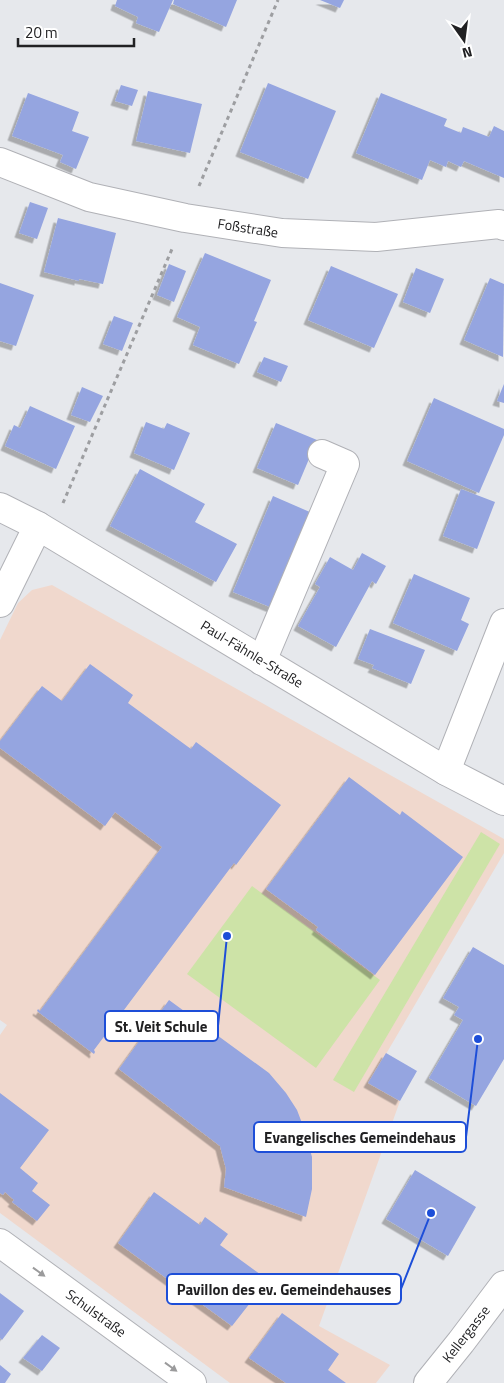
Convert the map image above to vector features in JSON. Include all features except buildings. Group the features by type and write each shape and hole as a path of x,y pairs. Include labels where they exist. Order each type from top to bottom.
{"street":[{"name":"Foßstraße","path":"0,162 90,197 186,218 282,234 376,237 499,224 504,226"},
{"path":"262,661 345,464 322,454"},
{"name":"Paul-Fähnle-Straße","path":"0,507 44,530 446,771 504,801"},
{"path":"0,604 44,530"},
{"path":"446,771 504,623"},
{"name":"Schulstraße","path":"0,1243 192,1383"},
{"name":"Kellergasse","path":"428,1383 504,1285"}],"path":[{"path":"44,530 186,218 278,0"}],"shaded area":[{"path":"52,585 504,839 504,853 369,1083 400,1101 319,1326 390,1365 376,1383 230,1383 0,1213 0,1035 7,1025 0,1020 0,640 18,603 32,590"}],"green space":[{"path":"481,832 500,844 354,1092 333,1080"},
{"path":"252,886 380,980 316,1068 187,974"}],"place":[{"name":"St. Veit Schule","path":"227,936"},
{"name":"Evangelisches Gemeindehaus","path":"478,1039"},
{"name":"Pavillon des ev. Gemeindehauses","path":"431,1213"}]}
